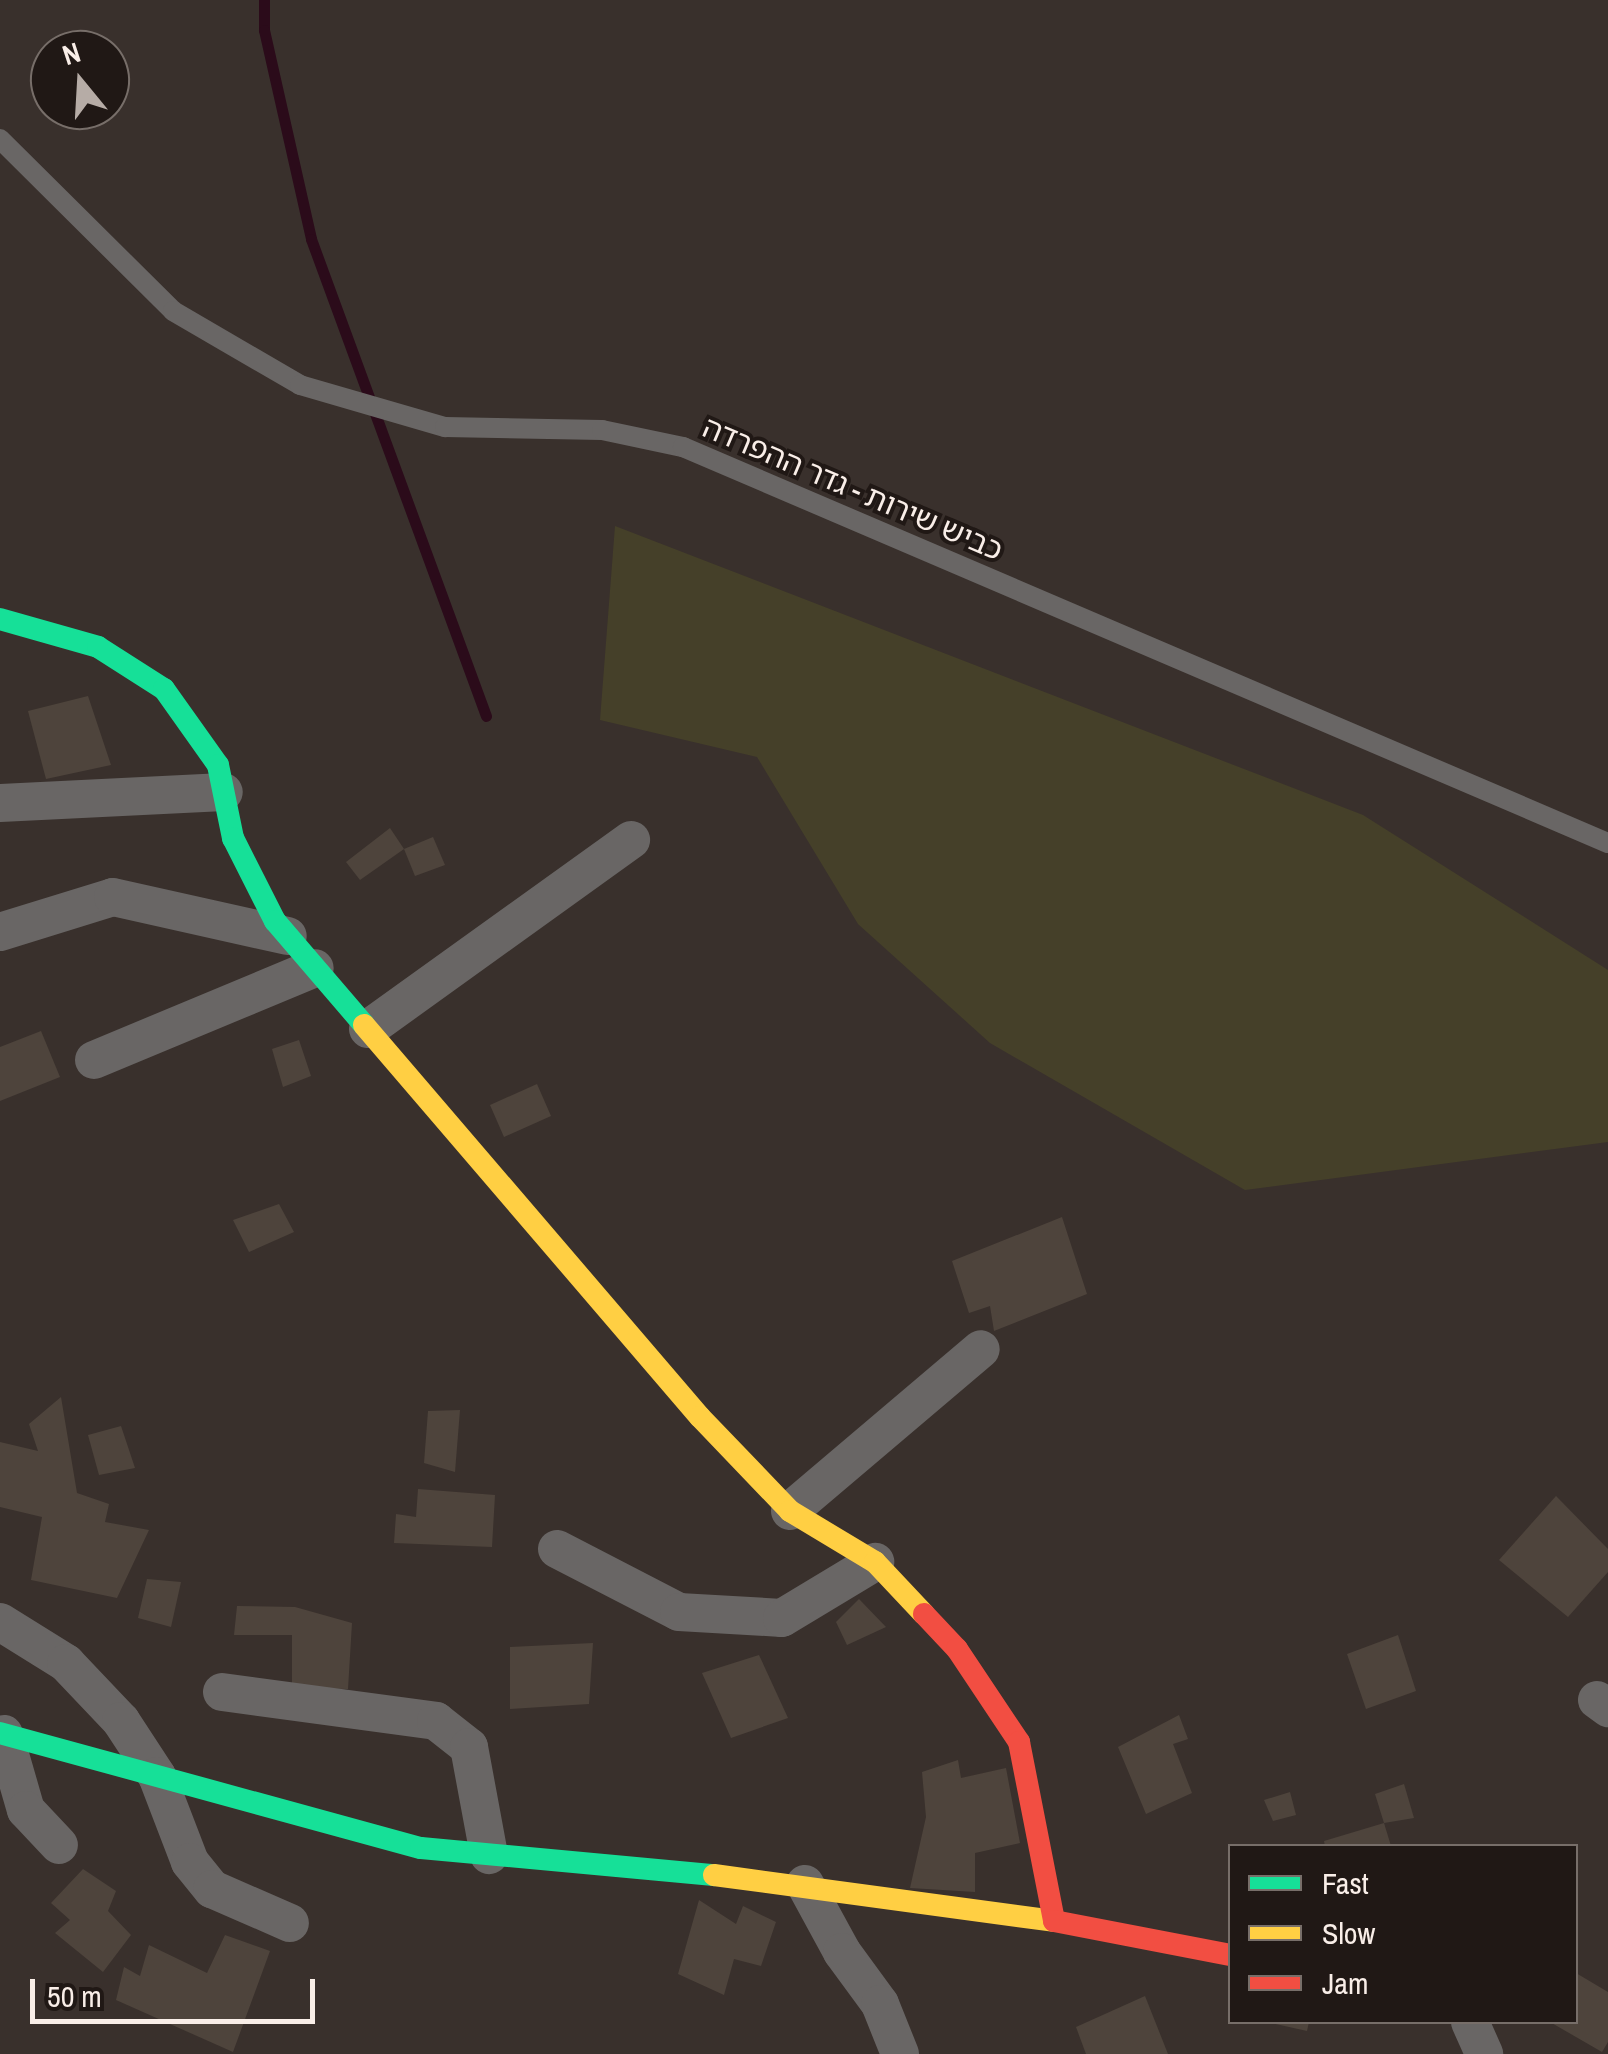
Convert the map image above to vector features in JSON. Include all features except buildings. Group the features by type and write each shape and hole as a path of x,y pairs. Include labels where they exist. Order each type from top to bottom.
{"street":[{"path":"0,619 98,646 164,689 218,764 234,838 288,936 700,1417 790,1511 875,1562 957,1650 1019,1742 1054,1921"},
{"path":"0,803 224,792"},
{"path":"368,1030 631,840"},
{"path":"0,932 113,896 288,936"},
{"path":"94,1060 315,968"},
{"path":"790,1511 981,1348"},
{"path":"557,1549 680,1612 782,1618 875,1562"},
{"path":"0,1622 66,1664 121,1721 157,1776 190,1862 212,1889 290,1923"},
{"path":"222,1692 436,1721 469,1747 489,1855"},
{"path":"2,1734 421,1848 805,1884 1054,1921 1228,1955"},
{"path":"2,1734 26,1810 59,1845"},
{"path":"805,1884 880,2004 900,2054"},
{"path":"1471,2024 1484,2054"}],"lane":[{"name":"כביש שירות - גדר ההפרדה","path":"0,138 173,312 300,385 445,427 602,430 683,446 1608,843"}],"shaded area":[{"path":"615,526 1363,815 1608,970 1608,1142 1245,1190 990,1043 858,924 757,757 600,720"}],"waterway":[{"path":"264,0 264,30 311,239 486,716"}],"traffic: fast":[{"path":"0,619 98,647 164,689 218,765 233,838 275,921 364,1025"},
{"path":"0,1733 421,1848 714,1875"}],"traffic: slow":[{"path":"364,1025 700,1417 790,1511 875,1562 924,1614"},
{"path":"714,1875 1054,1921"}],"traffic: jam":[{"path":"924,1614 957,1649 1019,1742 1054,1921 1228,1955"}]}
